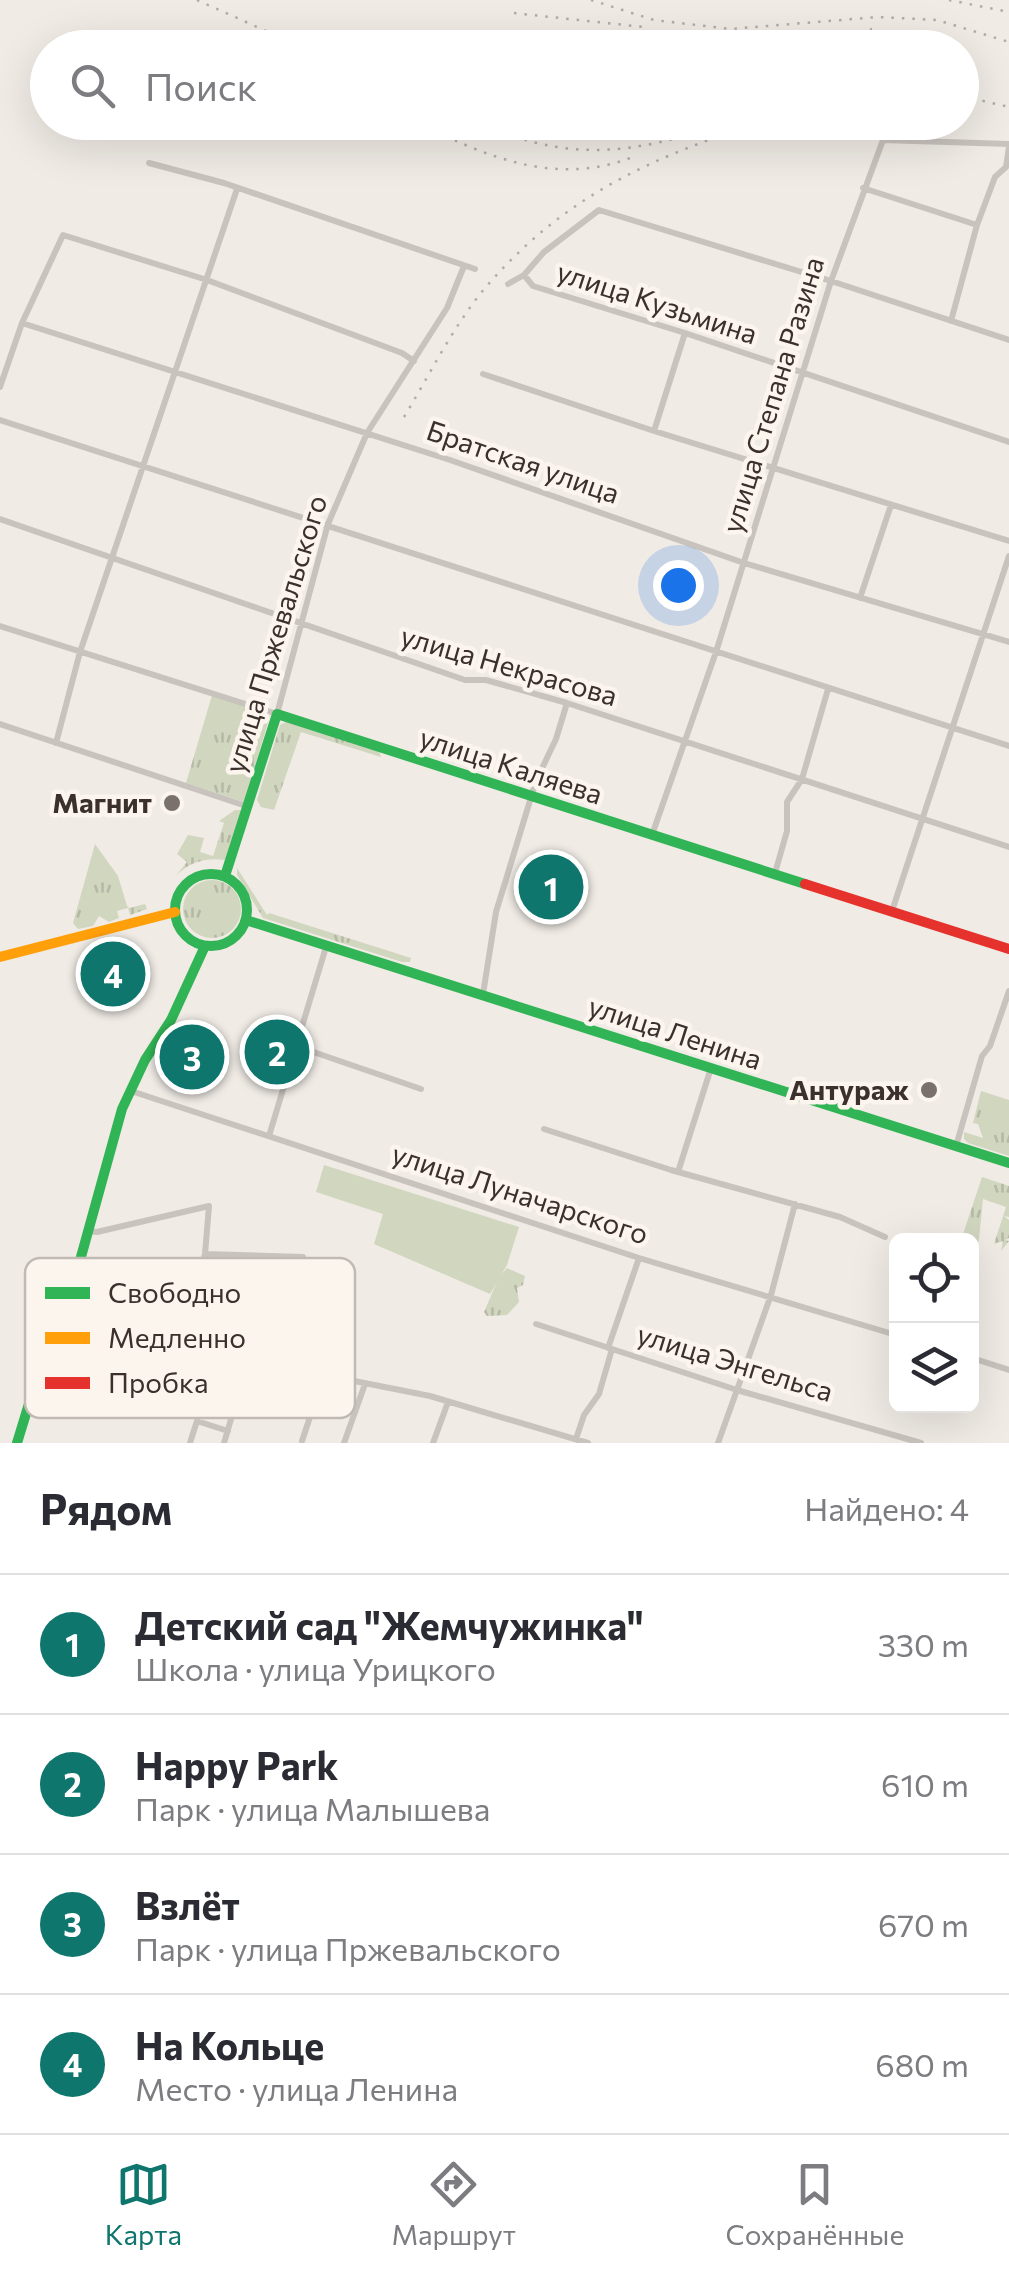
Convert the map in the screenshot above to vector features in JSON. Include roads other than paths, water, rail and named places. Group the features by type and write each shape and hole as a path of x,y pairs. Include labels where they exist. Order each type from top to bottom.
{"street":[{"name":"улица Степана Разина","path":"652,835 716,652 831,281 883,140 1009,146"},
{"path":"951,322 978,225 995,177 1006,167 1009,146"},
{"path":"149,164 237,189 475,269"},
{"path":"863,188 978,225"},
{"path":"56,742 80,652 237,189"},
{"path":"508,284 524,275 544,252 598,210 1009,340"},
{"path":"0,387 22,323 63,235 207,280 414,360"},
{"name":"улица Пржевальского","path":"226,876 277,714 328,524 367,433 448,308 464,266"},
{"name":"улица Кузьмина","path":"524,275 533,286 1009,442"},
{"name":"Братская улица","path":"22,323 367,433 744,563 1009,642"},
{"path":"654,431 685,333"},
{"path":"483,374 1009,541"},
{"path":"0,420 1009,746"},
{"path":"860,598 890,506"},
{"name":"улица Некрасова","path":"0,520 303,623 344,641 465,680 486,680 566,703 1009,847"},
{"path":"892,911 1009,556"},
{"name":"улица Каляева","path":"0,626 1009,949"},
{"path":"775,874 788,831 787,802 802,779 828,689"},
{"path":"482,996 496,912 531,796 556,739 566,703"},
{"path":"0,724 248,806"},
{"path":"205,874 226,876 244,895 246,920 241,932 229,942 205,946 184,934 175,912 178,894 189,881 205,874"},
{"path":"0,957 175,912"},
{"name":"улица Ленина","path":"246,920 1009,1163"},
{"path":"269,1136 323,944"},
{"path":"80,1258 131,1091 171,1020 205,946"},
{"path":"956,1146 982,1056 990,1046 1009,991"},
{"path":"296,1046 421,1089"},
{"path":"678,1172 711,1068"},
{"name":"улица Луначарского","path":"131,1091 640,1258 889,1332"},
{"path":"544,1129 678,1172 840,1217 885,1237"},
{"path":"718,1443 770,1295 795,1204"},
{"path":"88,1231 209,1206 203,1258"},
{"path":"204,1254 302,1258"},
{"path":"355,1382 448,1401 583,1442 584,1415 599,1394 640,1258"},
{"name":"улица Энгельса","path":"536,1324 737,1390 921,1443"},
{"path":"979,1360 1009,1370"},
{"path":"355,1412 365,1384"},
{"path":"434,1443 448,1401"},
{"path":"17,1443 25,1417"},
{"path":"190,1443 198,1418"},
{"path":"224,1443 231,1418"},
{"path":"344,1443 353,1418"},
{"path":"197,1421 228,1430"}],"railway":[{"path":"197,0 264,30"},
{"path":"591,0 654,20 730,29 878,17 937,20 970,30"},
{"path":"949,0 1009,12"},
{"path":"514,13 643,27"},
{"path":"979,33 1009,42"},
{"path":"979,100 1009,107"},
{"path":"456,140 495,156 549,168 604,166 633,157"},
{"path":"527,140 580,150 667,140"},
{"path":"404,417 479,295 521,250 582,201 649,165 710,140"}],"place":[{"name":"Магнит","path":"172,803"},
{"name":"Детский сад \"Жемчужинка\"","path":"551,887"},
{"name":"На Кольце","path":"113,974"},
{"name":"Happy Park","path":"277,1052"},
{"name":"Взлёт","path":"192,1057"},
{"name":"Антураж","path":"929,1090"}]}
